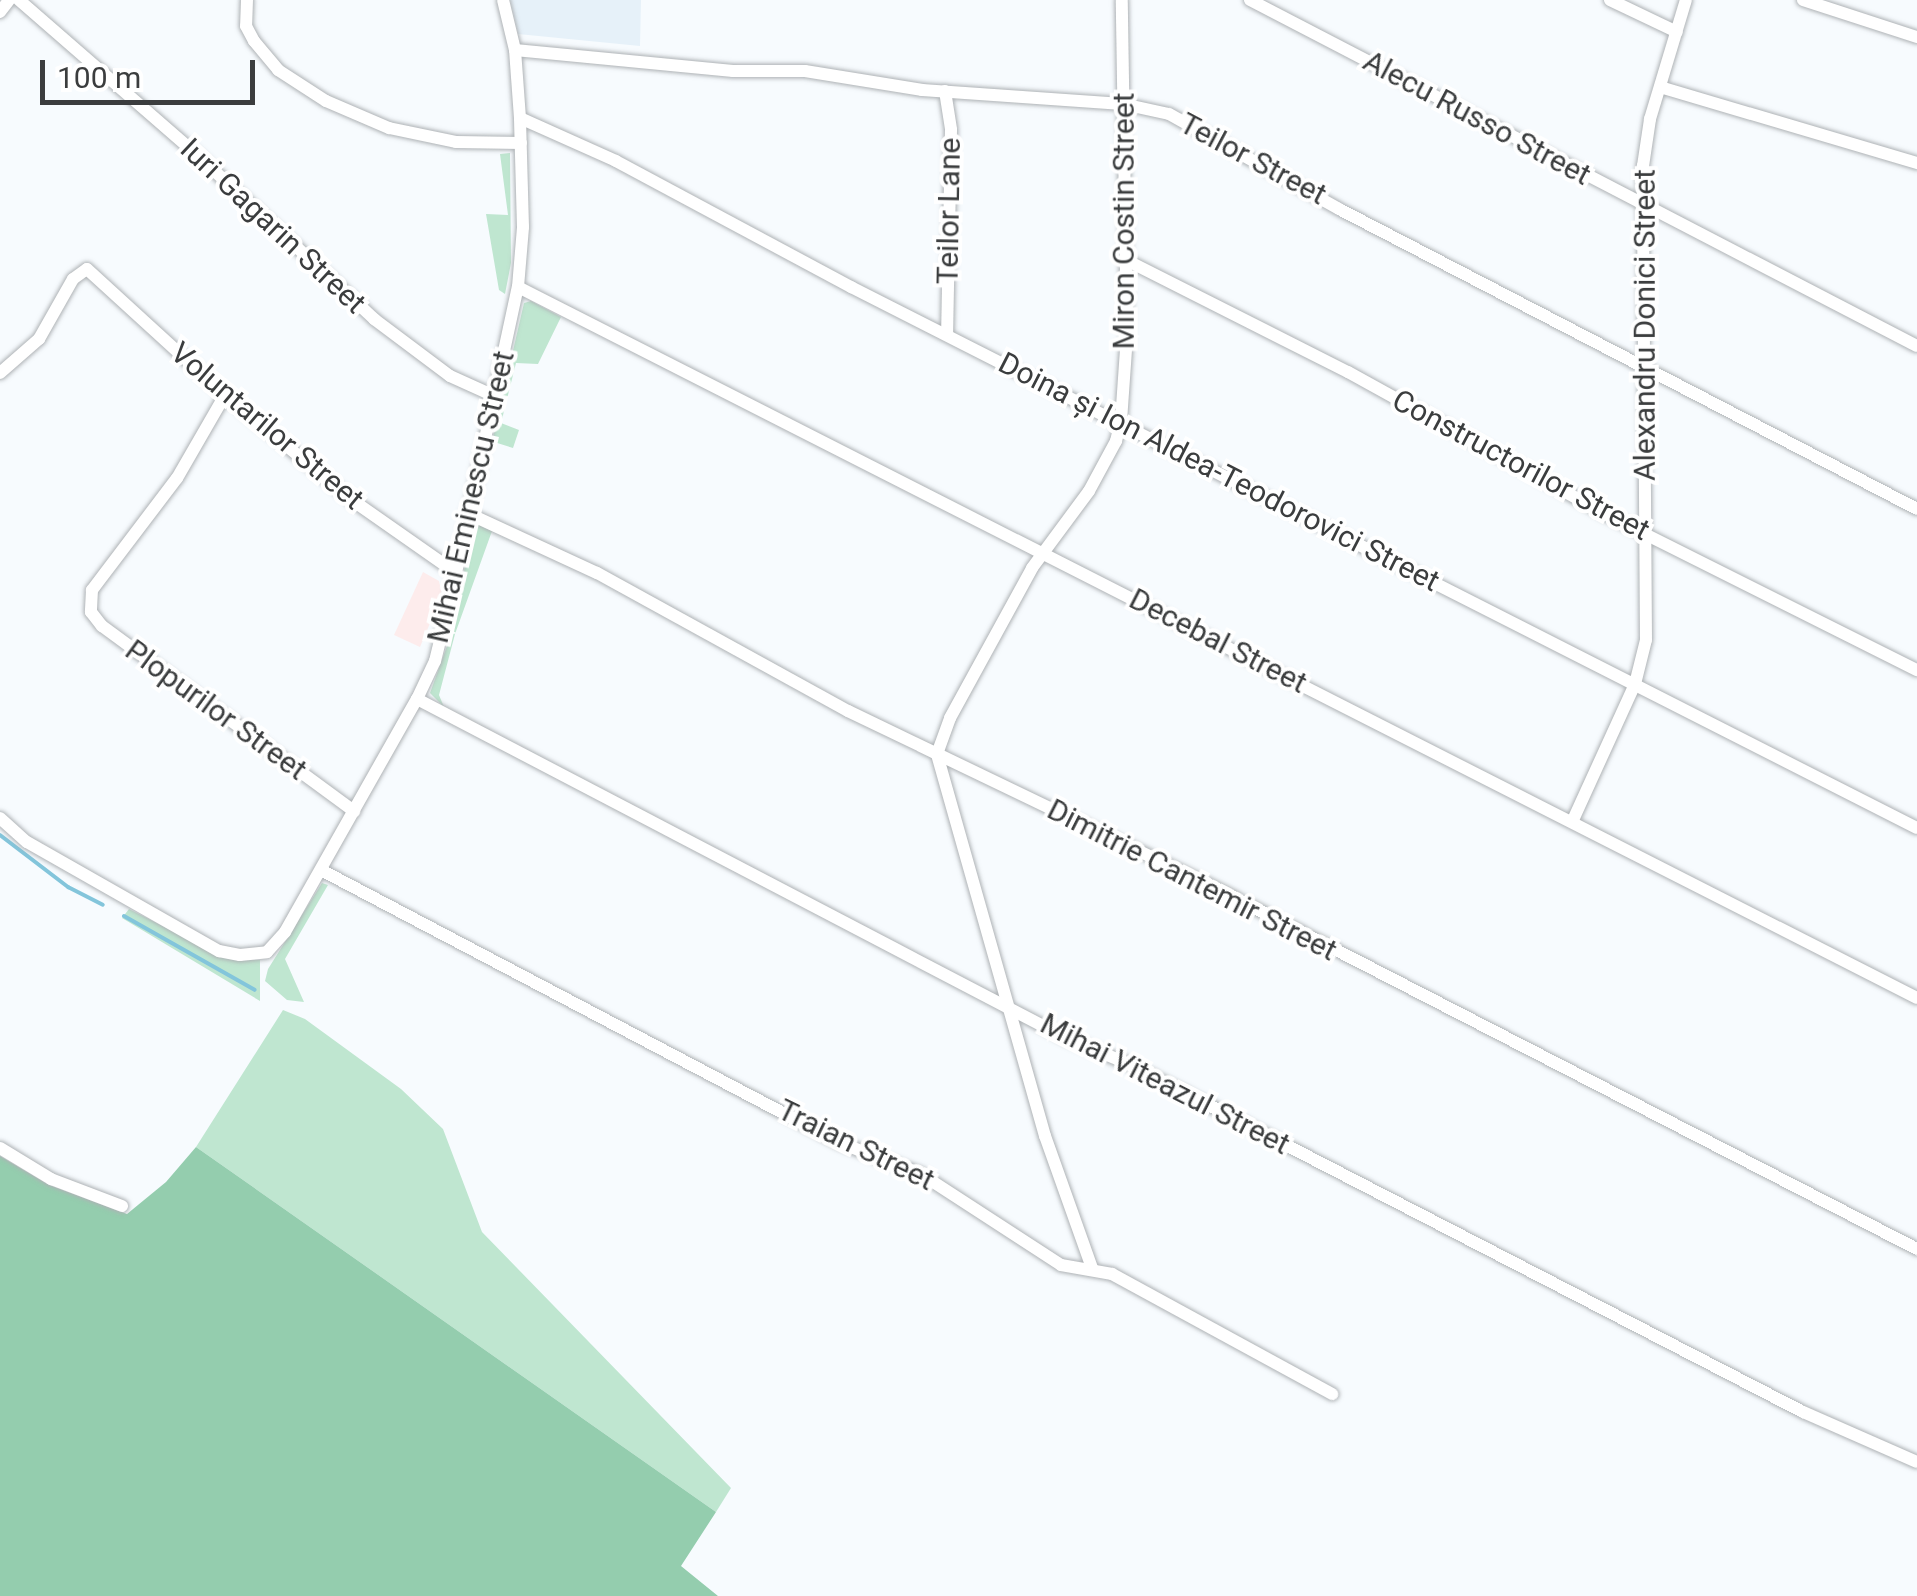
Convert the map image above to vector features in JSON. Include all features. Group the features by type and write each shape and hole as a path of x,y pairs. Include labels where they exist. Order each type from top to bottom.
{"street":[{"path":"0,12 10,0"},
{"name":"Iuri Gagarin Street","path":"19,0 196,154 374,320 450,376 494,396"},
{"path":"247,0 246,26 254,41 278,70 326,101 389,128 456,142 521,143"},
{"name":"Mihai Eminescu Street","path":"0,818 43,852 218,950 240,955 267,952 285,932 417,699 434,660 455,572 518,287 523,227 520,118 514,50 503,0"},
{"name":"Miron Costin Street","path":"937,754 950,718 1032,568 1089,491 1116,441 1121,421 1126,260 1122,0"},
{"name":"Alecu Russo Street","path":"1250,0 1917,346"},
{"path":"1610,0 1677,32"},
{"name":"Alexandru Donici Street","path":"1573,820 1635,684 1646,640 1644,166 1660,87 1686,0"},
{"path":"1803,0 1917,38"},
{"name":"Teilor Street","path":"514,50 733,70 805,71 944,90 1123,104 1169,114 1917,508"},
{"path":"1660,87 1917,162"},
{"name":"Teilor Lane","path":"944,90 951,148 946,332"},
{"name":"Doina și Ion Aldea-Teodorovici Street","path":"520,118 616,161 834,278 1917,828"},
{"name":"Constructorilor Street","path":"1126,260 1348,372 1517,468 1917,670"},
{"name":"Voluntarilor Street","path":"0,373 39,339 73,280 87,269 225,395 352,500 455,572"},
{"name":"Decebal Street","path":"518,287 1917,998"},
{"name":"Plopurilor Street","path":"225,395 174,482 92,590 89,602 102,626 354,811"},
{"name":"Dimitrie Cantemir Street","path":"468,513 597,573 848,711 1206,884 1917,1249"},
{"name":"Mihai Viteazul Street","path":"417,699 1008,1004 1066,1038 1129,1064 1803,1412 1917,1462"},
{"path":"937,754 1045,1136 1092,1268"},
{"name":"Traian Street","path":"321,870 838,1142 921,1174 1061,1265 1112,1274 1332,1394"},
{"path":"0,1148 51,1179 122,1206"}],"shaded area":[{"path":"510,0 641,0 640,46 518,34"},
{"path":"423,572 439,581 442,595 420,647 394,635"}],"green space":[{"path":"510,153 511,263 505,294 499,290 486,214 508,215 500,154"},
{"path":"531,301 561,317 538,364 516,363 501,423 519,430 513,448 494,442 478,502 524,303"},
{"path":"479,524 492,531 455,634 439,695 444,707 430,693 447,646 474,526"},
{"path":"322,883 328,885 285,959 304,1002 287,1000 265,981 268,969"},
{"path":"129,909 228,959 260,960 260,1001 122,918"},
{"path":"283,1010 305,1019 401,1089 443,1129 482,1232 731,1488 716,1512 196,1147"},
{"path":"196,1147 716,1512 681,1566 718,1596 0,1596 0,1156 49,1185 127,1214 166,1182"}],"waterway":[{"path":"0,835 68,887 103,905"},
{"path":"124,916 255,990"}]}
